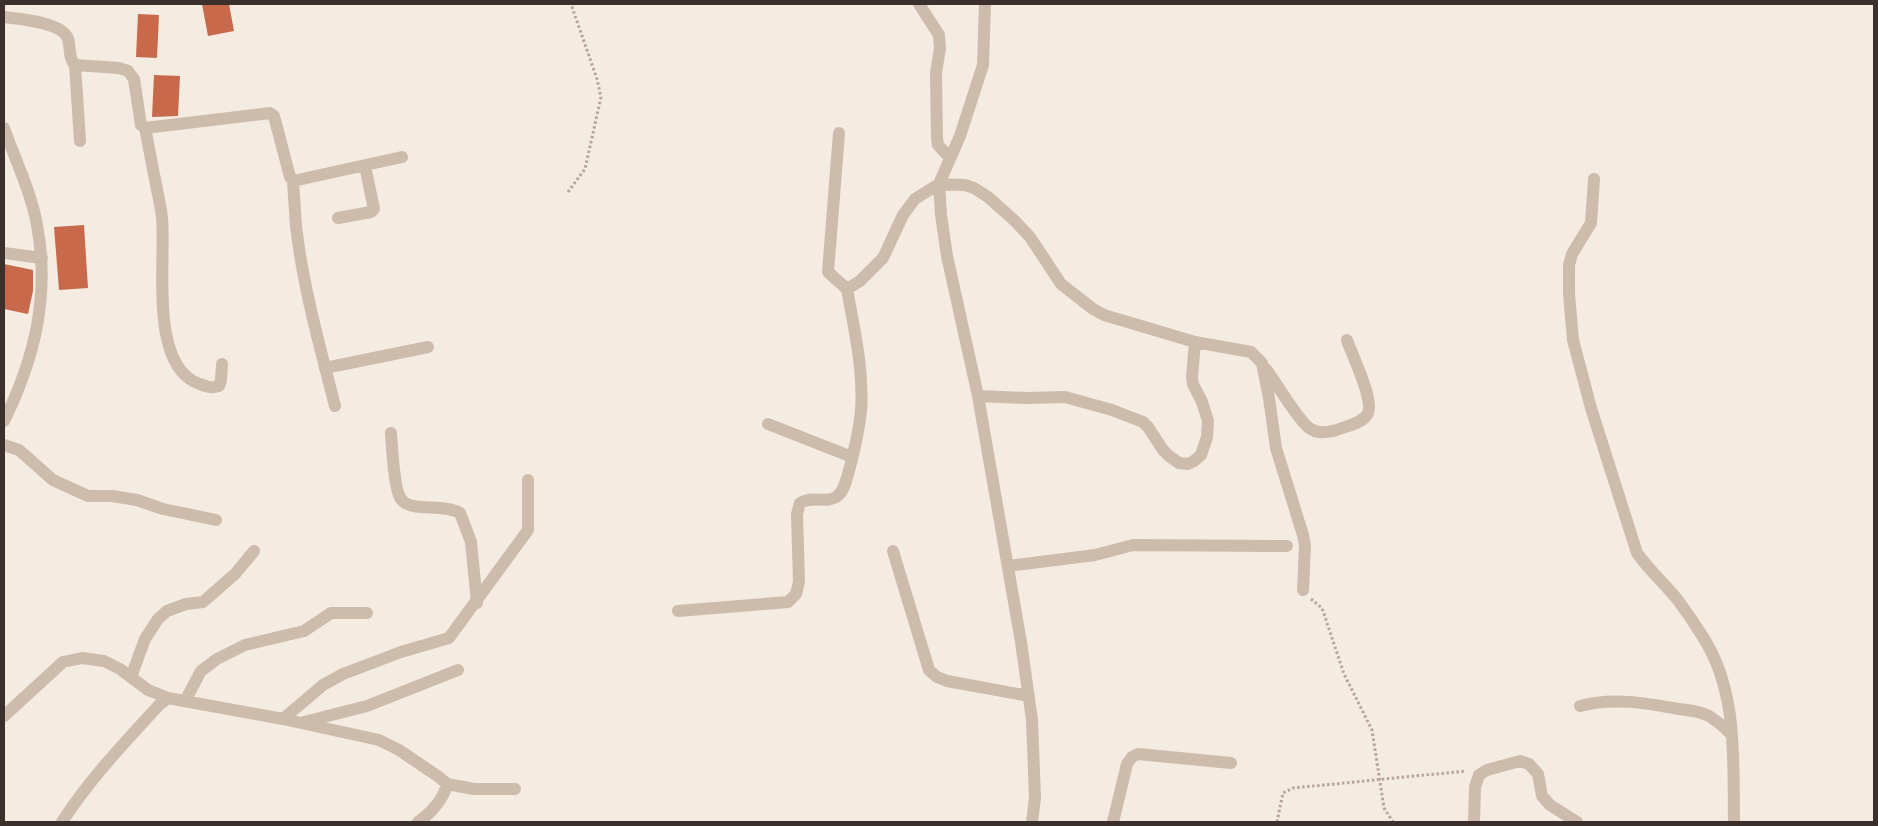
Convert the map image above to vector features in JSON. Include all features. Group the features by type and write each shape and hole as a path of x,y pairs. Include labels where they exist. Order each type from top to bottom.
{"street":[{"path":"920,4 939,35 936,73 936,139 950,158"},
{"path":"984,4 983,65 960,136 939,184 947,256 978,396 1029,696 1034,755 1035,798 1032,822"},
{"path":"4,17 45,24 61,30 68,37 72,62 75,65 80,141"},
{"path":"75,65 119,68 128,71 134,79 141,125 145,128 162,218 161,298 164,324 171,350 183,374 189,379 208,387 214,388 219,386 222,364"},
{"path":"145,128 270,113 274,116 290,177 293,181 296,227 313,320 335,406"},
{"path":"4,128 37,224 42,258 42,295 37,330 23,374 4,421"},
{"path":"678,611 788,602 796,594 799,582 796,514 800,503 808,499 828,500 838,496 844,487 857,439 861,408 860,365 847,289 828,272 839,133"},
{"path":"293,181 402,158"},
{"path":"338,218 371,212 374,209 365,166"},
{"path":"1594,179 1591,223 1572,254 1569,265 1569,294 1573,340 1582,377 1637,553 1649,570 1677,599 1704,638 1718,664 1724,682 1732,735 1734,822"},
{"path":"847,289 860,281 883,258 903,215 915,199 939,184 965,185 974,188 988,197 1030,237 1061,284 1093,309 1104,315 1195,342 1252,352 1298,414 1310,428 1319,432 1333,432 1361,421 1368,412 1369,399 1347,340"},
{"path":"4,253 42,258"},
{"path":"978,396 1065,397 1112,410 1143,422 1148,426 1162,450 1179,463 1188,464 1201,455 1208,421 1202,402 1193,384 1195,342"},
{"path":"325,368 428,347"},
{"path":"1262,363 1276,448 1305,546 1303,590"},
{"path":"768,424 852,457"},
{"path":"391,433 400,498 416,507 448,509 460,513 471,542 476,603"},
{"path":"4,445 19,450 53,480 88,496 112,496 137,500 163,509 216,520"},
{"path":"283,719 323,685 344,674 401,652 449,638 528,530 528,480"},
{"path":"1008,566 1094,555 1133,545 1287,546"},
{"path":"131,677 144,639 158,619 167,611 186,604 204,602 235,574 254,551"},
{"path":"893,551 929,670 937,677 947,681 1029,696"},
{"path":"185,701 201,671 212,662 245,645 304,631 331,613 367,613"},
{"path":"4,716 63,662 82,658 104,661 148,690 168,698 301,722 379,740 399,750 447,784 474,789 515,789"},
{"path":"301,722 367,706 458,670"},
{"path":"62,822 108,762 168,698"},
{"path":"1580,706 1596,701 1608,701 1648,703 1692,711 1707,715 1732,735"},
{"path":"1113,822 1127,764 1132,757 1138,754 1231,763"},
{"path":"1474,822 1475,786 1479,775 1487,770 1520,761 1530,764 1538,774 1542,796 1550,805 1577,822"},
{"path":"418,822 424,818 445,794 447,784"}],"path":[{"path":"568,192 586,169 601,97 597,79 571,4"},
{"path":"1303,590 1322,608 1344,674 1372,730 1384,808 1393,822"},
{"path":"1277,822 1283,793 1293,788 1451,771 1487,770"}],"building":[{"path":"202,4 229,4 234,31 208,36"},
{"path":"138,14 159,15 157,58 136,57"},
{"path":"154,75 180,76 178,116 152,117"},
{"path":"84,225 88,288 59,290 54,227"},
{"path":"4,264 33,270 33,291 28,314 4,309"}]}
